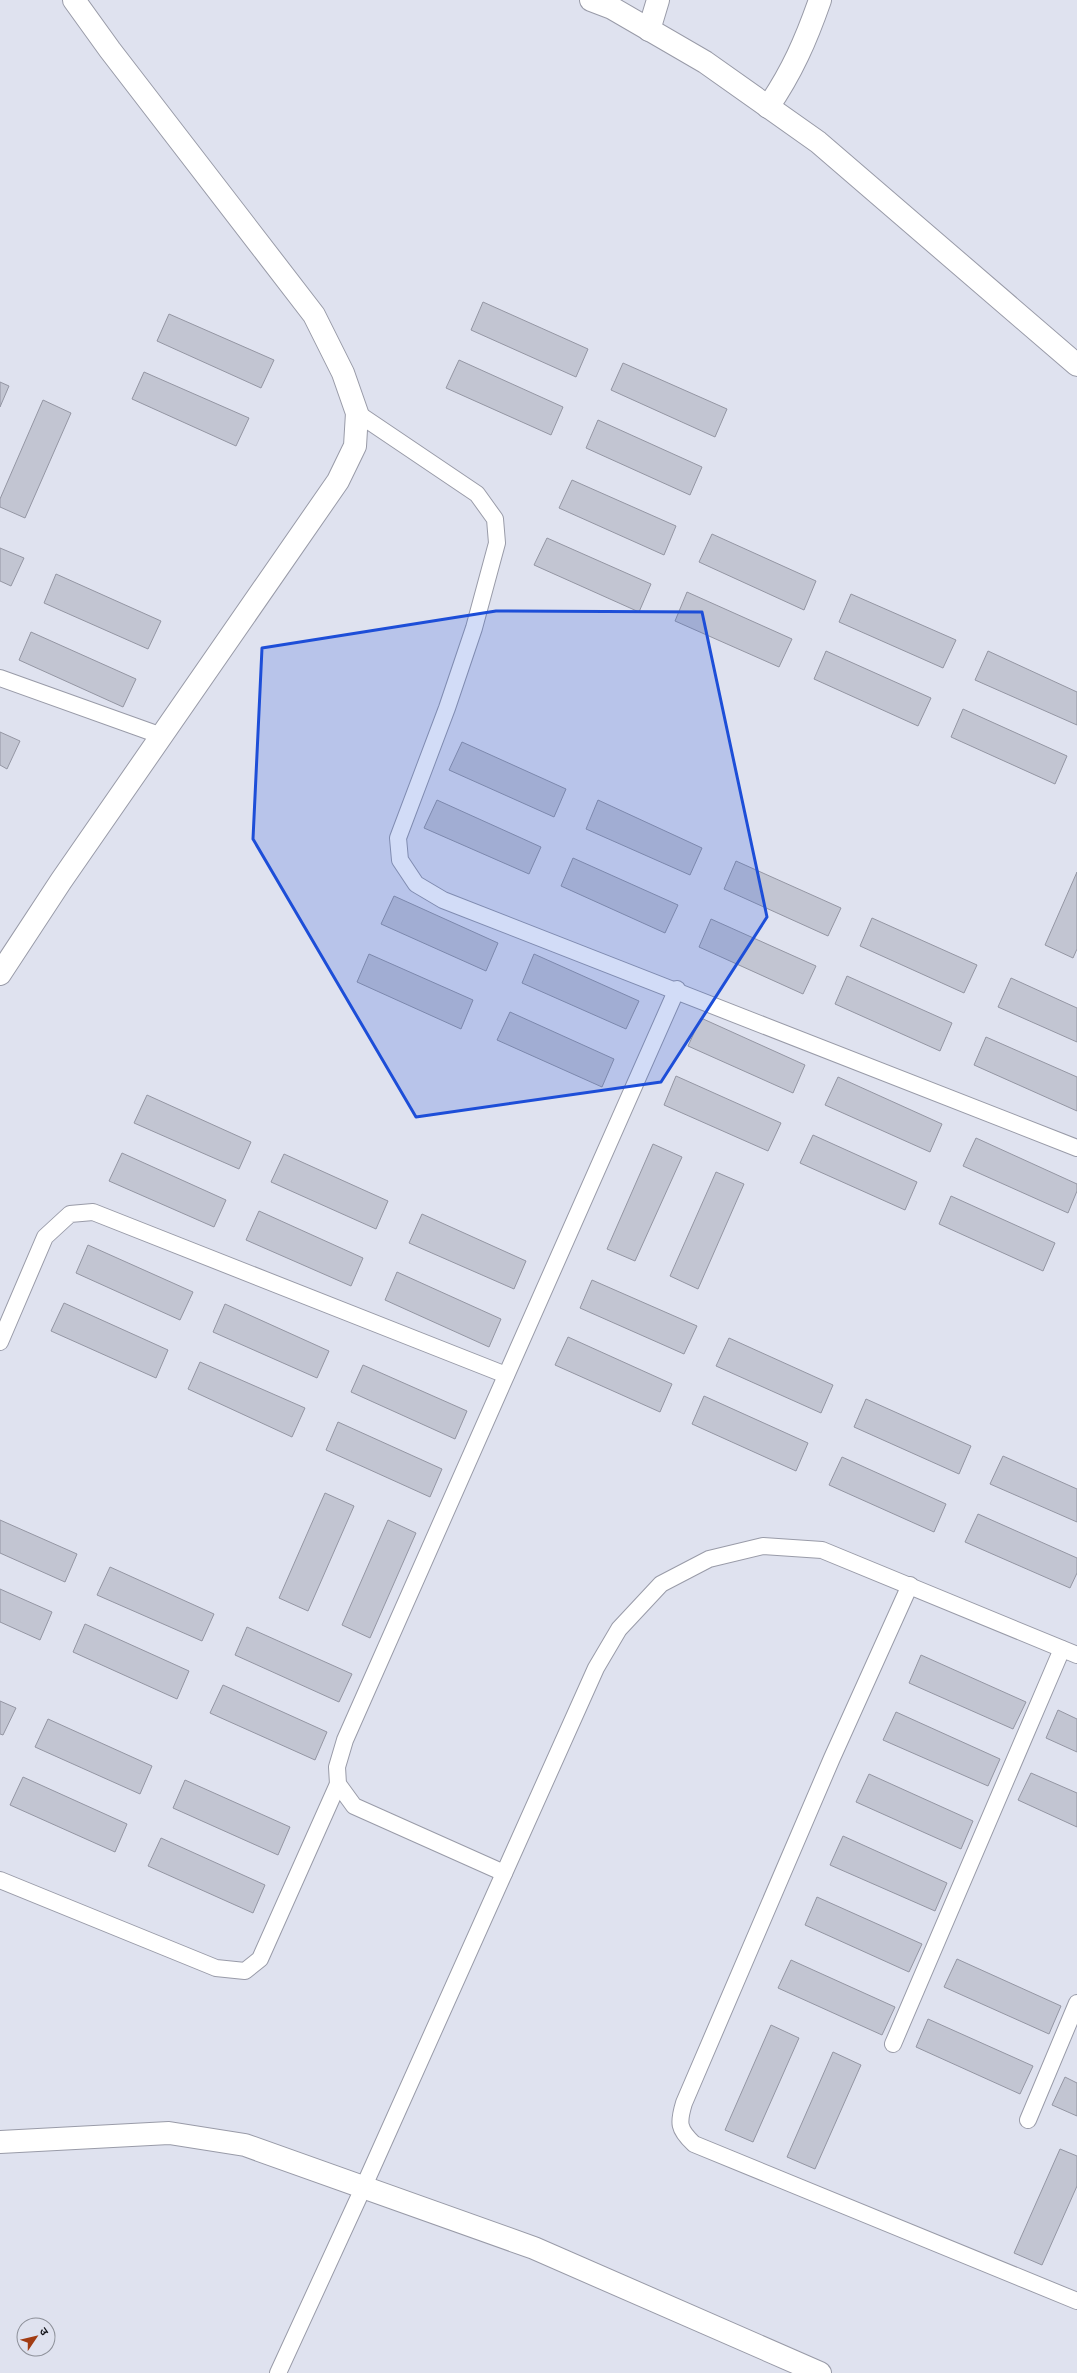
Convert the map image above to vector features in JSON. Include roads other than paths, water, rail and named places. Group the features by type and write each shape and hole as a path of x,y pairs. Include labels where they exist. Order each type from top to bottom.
{"street":[{"path":"0,974 338,481 355,446 358,413 343,373 314,315 110,50 74,0"},
{"path":"591,0 612,8 705,62 818,142 1077,365"},
{"path":"649,30 658,0"},
{"path":"768,107 788,78 805,43 820,0"},
{"path":"0,2142 168,2133 245,2145 364,2186 534,2248 820,2373"}],"lane":[{"path":"358,413 477,494 495,519 497,543 474,628 447,708 398,838 400,860 416,884 443,900 677,989 1077,1148"},
{"path":"0,678 162,736"},
{"path":"0,1880 216,1968 245,1971 260,1959 338,1784 337,1767 345,1740 677,989"},
{"path":"0,1342 46,1237 70,1214 93,1212 506,1375"},
{"path":"278,2373 364,2186 596,1668 619,1629 661,1584 709,1559 763,1546 822,1550 1077,1655"},
{"path":"910,1585 832,1758 684,2103 679,2118 682,2132 694,2144 1077,2301"},
{"path":"893,2044 1062,1649"},
{"path":"338,1784 354,1806 504,1873"},
{"path":"1028,2120 1077,2003"}]}
